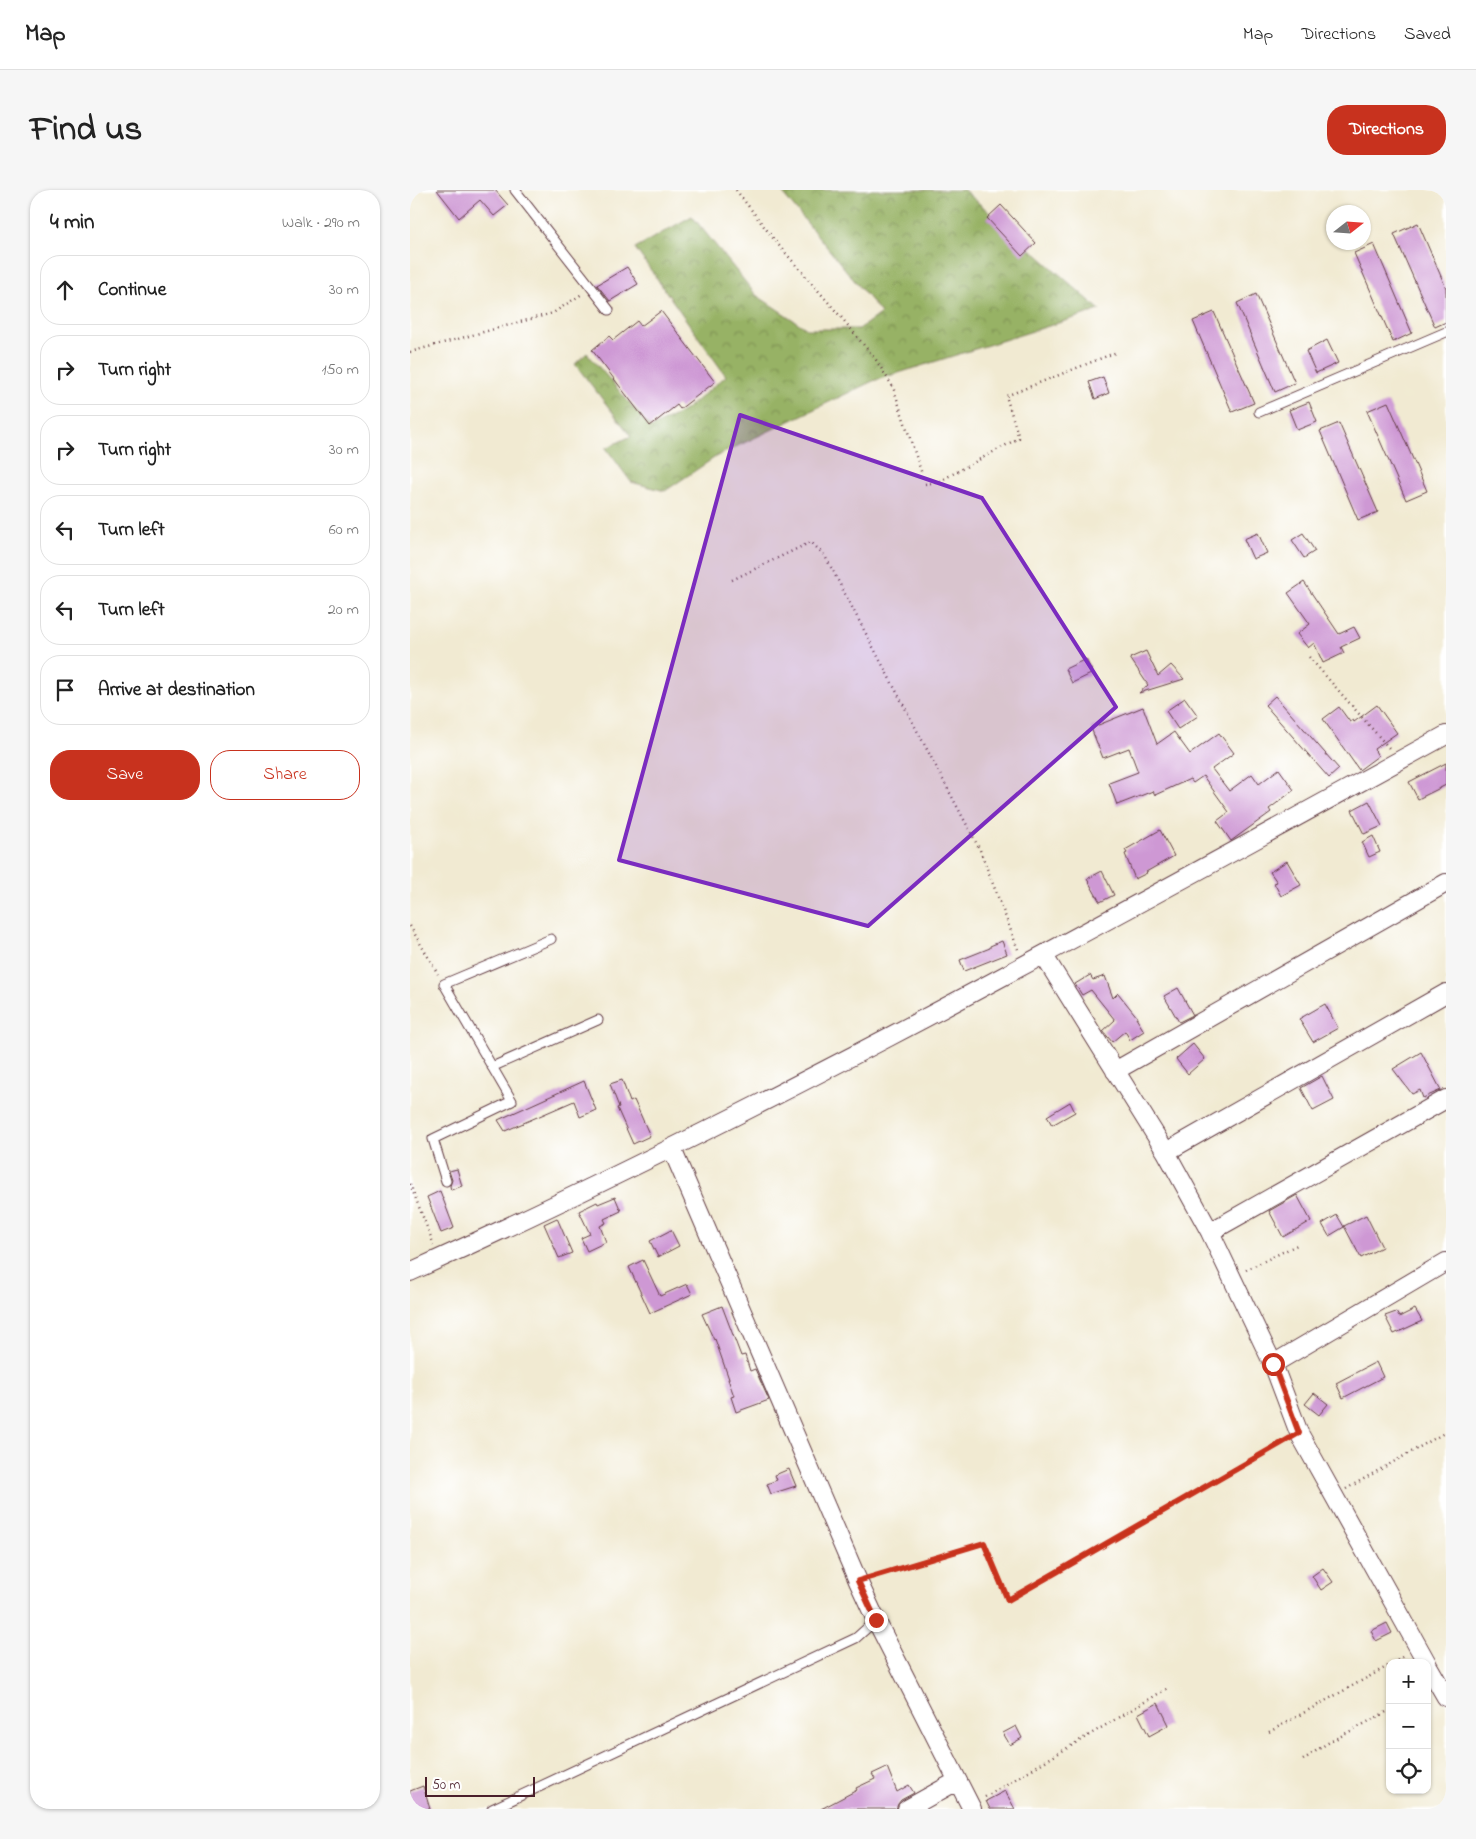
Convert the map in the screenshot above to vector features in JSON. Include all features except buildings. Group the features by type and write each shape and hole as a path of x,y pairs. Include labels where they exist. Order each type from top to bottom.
{"street":[{"path":"410,1272 672,1149 1044,956 1446,735"},
{"path":"1115,1071 1446,884"},
{"path":"1044,956 1166,1152 1210,1232 1273,1364 1299,1433 1425,1659"},
{"path":"1166,1152 1446,993"},
{"path":"1210,1232 1446,1099"},
{"path":"672,1149 858,1581 971,1807"},
{"path":"1273,1364 1446,1262"},
{"path":"1431,1670 1446,1698"},
{"path":"907,1809 957,1780"}],"lane":[{"path":"514,190 609,310"},
{"path":"1259,412 1446,332"},
{"path":"446,1181 432,1140 512,1102 444,984 551,939"},
{"path":"492,1067 598,1020"},
{"path":"492,1809 856,1638 876,1620"}],"path":[{"path":"736,190 776,242 876,360 893,387 922,474"},
{"path":"410,352 553,313 591,287"},
{"path":"925,484 938,482 1019,438 1006,396 1117,352"},
{"path":"732,580 811,542 825,556 980,850 1025,966"},
{"path":"1309,657 1400,760"},
{"path":"410,926 444,984"},
{"path":"410,1184 440,1258"},
{"path":"1231,1278 1297,1245"},
{"path":"1334,1496 1446,1432"},
{"path":"858,1581 984,1543 1008,1600 1299,1433"},
{"path":"1269,1732 1386,1667"},
{"path":"971,1807 1168,1688"},
{"path":"1303,1760 1326,1744 1386,1712"}],"highlighted area":[{"path":"740,415 982,498 1116,707 868,926 619,860"}],"green space":[{"path":"780,190 964,190 1100,310 873,381 717,456 665,491 631,482 606,448 631,436 575,364 587,353 651,428 685,410 726,376 635,248 692,216 756,295 807,329 859,329 881,313"}],"route":[{"path":"876,1620 858,1581 984,1543 1008,1600 1299,1433 1273,1364"}]}
